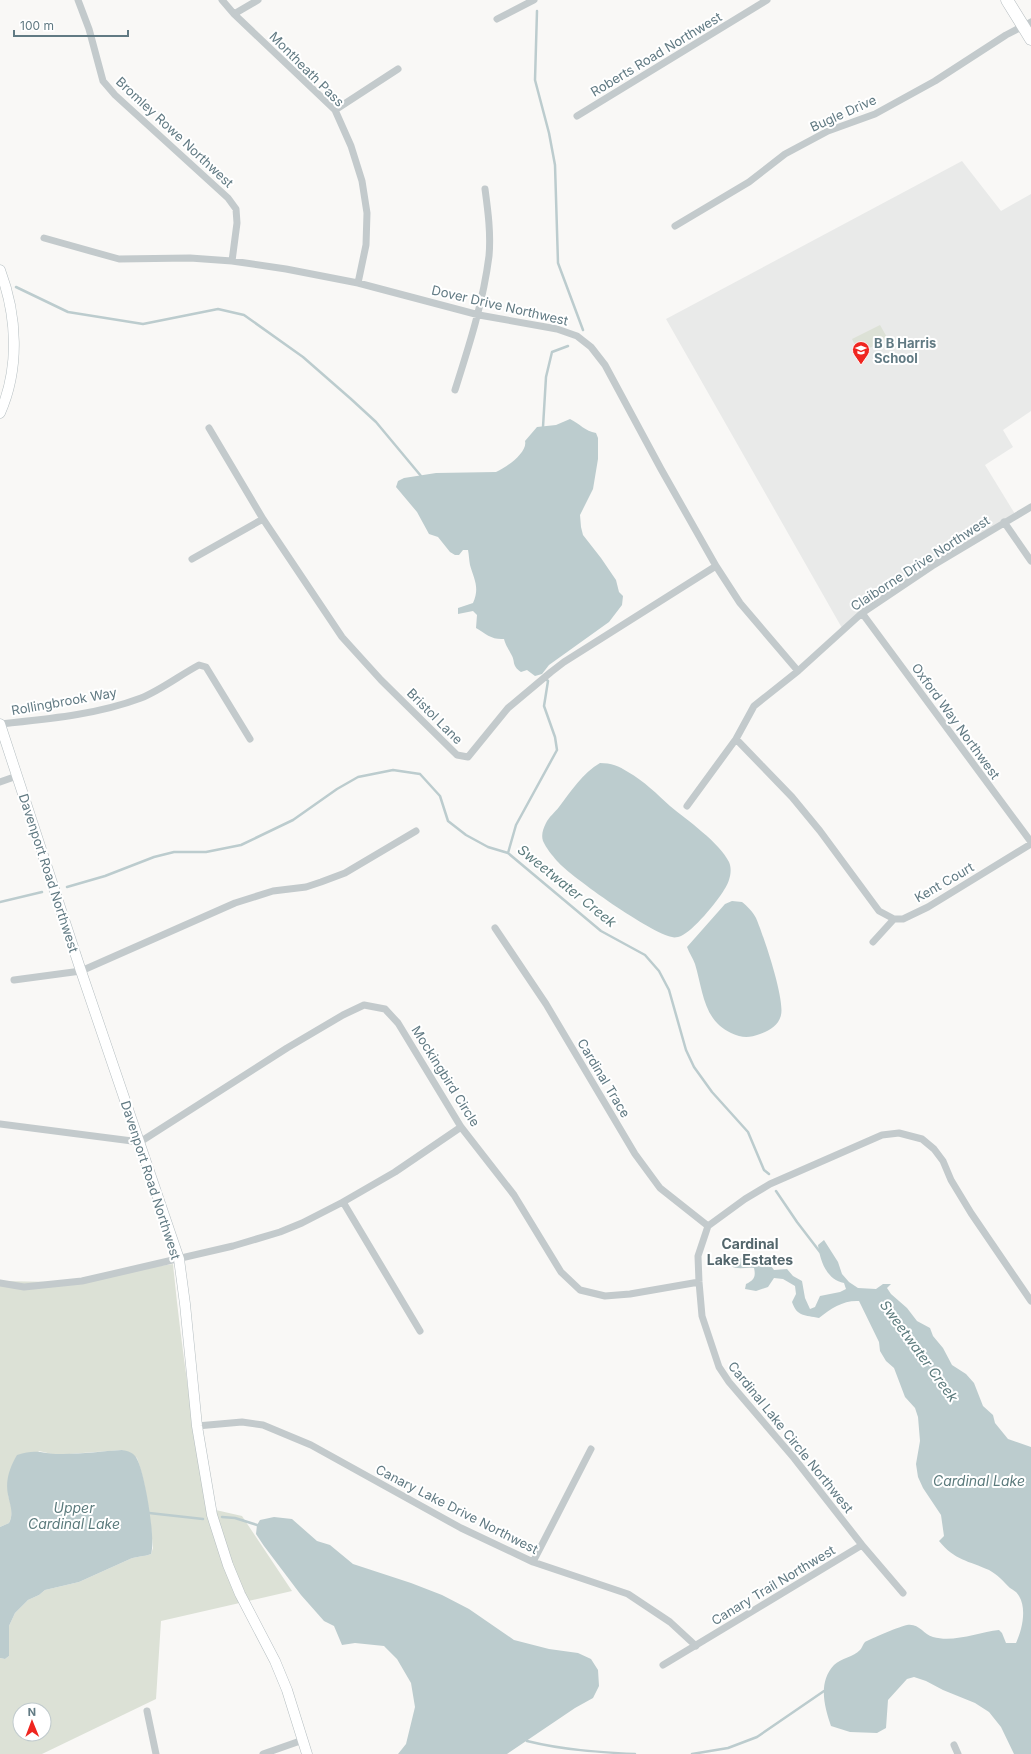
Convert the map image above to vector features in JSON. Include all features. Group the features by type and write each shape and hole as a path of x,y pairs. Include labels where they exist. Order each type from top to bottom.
{"main road":[{"path":"1007,0 1027,24 1031,39"}],"street":[{"name":"Bromley Rowe Northwest","path":"78,0 89,29 103,81 115,95 228,198 236,209 237,223 232,261"},
{"name":"Montheath Pass","path":"222,0 234,14 335,110 351,146 362,181 366,213 366,245 358,283"},
{"path":"234,14 258,0"},
{"path":"498,19 534,0"},
{"name":"Roberts Road Northwest","path":"577,116 767,0"},
{"name":"Bugle Drive","path":"675,226 749,182 785,154 828,131 881,110 935,81 1006,35 1027,24"},
{"path":"335,110 398,68"},
{"path":"455,390 479,315 489,255 489,218 485,189"},
{"name":"Dover Drive Northwest","path":"44,238 119,259 190,258 232,261 358,283 479,315 556,329 577,336 591,347 605,365 661,469 716,566 740,603 798,671"},
{"path":"0,270 6,285 12,319 14,349 9,386 0,413"},
{"path":"192,559 263,519 209,428"},
{"name":"Claiborne Drive Northwest","path":"687,806 736,739 754,706 798,671 862,613 932,566 1031,507"},
{"name":"Bristol Lane","path":"263,519 342,637 381,680 423,720 455,754 468,757 508,708 551,672 716,566"},
{"path":"1004,522 1031,561"},
{"name":"Oxford Way Northwest","path":"862,613 1031,843"},
{"name":"Rollingbrook Way","path":"0,724 67,716 112,708 142,697 199,664 206,667 250,739"},
{"name":"Davenport Road Northwest","path":"0,724 81,971 179,1260 185,1304 197,1426 212,1515 228,1566 247,1611 275,1661 307,1754"},
{"path":"736,739 792,797 820,831 879,911 894,919 873,942"},
{"path":"0,782 17,776"},
{"path":"14,980 81,971 235,903 273,891 306,887 345,873 416,831"},
{"name":"Kent Court","path":"894,919 903,919 928,906 1031,843"},
{"name":"Cardinal Trace","path":"495,928 546,1004 635,1154 660,1188 708,1226"},
{"name":"Mockingbird Circle","path":"140,1142 287,1048 343,1015 364,1005 385,1009 398,1022 461,1127 514,1195 561,1272 580,1290 605,1296 698,1282"},
{"path":"0,1124 140,1142"},
{"path":"0,1283 24,1286 82,1281 179,1260 280,1232 302,1223 343,1202 394,1172 461,1127"},
{"path":"708,1226 745,1199 770,1184 882,1135 899,1132 922,1140 934,1149 943,1161 951,1180 971,1213 1031,1301"},
{"path":"343,1202 420,1330"},
{"name":"Cardinal Lake Circle Northwest","path":"708,1226 698,1256 698,1282 702,1316 719,1367 729,1382 794,1458 862,1545 903,1593"},
{"name":"Canary Lake Drive Northwest","path":"197,1426 242,1422 263,1424 311,1445 461,1528 533,1562 628,1594 670,1622 696,1646"},
{"path":"533,1562 591,1449"},
{"name":"Canary Trail Northwest","path":"663,1664 696,1646 862,1545"},
{"path":"147,1710 156,1754"},
{"path":"263,1754 303,1740"},
{"path":"954,1745 958,1754"}],"shaded area":[{"name":"B B Harris School","path":"962,161 1001,211 1031,194 1031,411 1003,430 1013,447 985,465 1015,514 842,628 666,319"},
{"path":"880,325 888,339 859,353 852,339"},
{"path":"173,1264 188,1386 207,1508 242,1516 292,1591 161,1621 156,1699 42,1754 0,1754 0,1658 5,1659 9,1656 9,1626 15,1613 28,1600 39,1595 45,1590 79,1582 135,1557 151,1554 153,1548 146,1491 137,1458 122,1450 56,1455 39,1451 8,1495 12,1509 11,1519 9,1523 0,1527 0,1281 55,1282"}],"water":[{"path":"570,419 586,429 596,433 598,438 598,459 593,489 580,515 581,527 583,535 616,580 619,592 623,596 622,605 609,622 549,665 542,674 535,676 527,670 521,672 516,667 504,639 493,638 476,628 477,615 473,611 458,614 458,608 473,603 476,593 476,584 470,565 468,550 463,550 459,555 455,555 450,552 438,537 429,534 417,512 396,487 398,481 404,478 436,473 496,472 520,455 525,445 525,441 537,427 556,425"},
{"path":"600,763 611,764 625,770 645,784 711,840 725,855 729,862 731,869 730,877 721,895 698,922 681,936 673,937 662,934 612,904 565,869 551,854 543,841 543,832 549,819 583,777"},
{"path":"732,901 742,902 750,909 756,918 773,966 780,995 781,1015 778,1022 763,1033 749,1037 742,1037 731,1033 722,1027 709,1012 695,964 687,947 725,904"},
{"name":"Cardinal Lake","path":"824,1240 838,1262 842,1274 849,1282 858,1288 876,1289 883,1284 891,1284 887,1288 891,1294 907,1308 917,1321 930,1328 933,1336 943,1348 952,1365 966,1374 974,1383 983,1406 993,1415 995,1423 1008,1439 1031,1447 1031,1754 1014,1754 1001,1727 989,1712 975,1703 914,1677 907,1679 888,1700 886,1728 877,1733 850,1732 831,1726 826,1710 824,1694 826,1679 834,1665 857,1652 861,1649 865,1642 899,1627 911,1625 918,1627 930,1636 941,1639 958,1638 999,1630 1002,1633 1006,1643 1016,1643 1022,1626 1023,1607 1015,1591 998,1576 989,1570 956,1556 939,1541 944,1536 941,1515 923,1488 918,1477 916,1464 920,1441 918,1417 915,1408 905,1397 894,1368 886,1361 880,1351 879,1342 859,1301 838,1305 819,1318 806,1316 796,1310 792,1302 796,1294 795,1286 783,1279 774,1278 768,1287 756,1291 745,1289 746,1284 754,1278 754,1268 739,1268 730,1266 731,1262 743,1258 755,1257 765,1260 774,1270 787,1269 793,1276 802,1281 805,1298 810,1309 815,1307 820,1296 840,1292 846,1289 844,1283 833,1278 825,1269 818,1245"},
{"name":"Upper Cardinal Lake","path":"122,1450 134,1455 140,1467 151,1521 151,1554 135,1557 79,1582 45,1590 39,1595 28,1600 15,1613 9,1626 9,1656 5,1659 0,1658 0,1527 9,1523 11,1516 7,1484 10,1469 17,1455 30,1452 70,1454"},
{"path":"274,1517 292,1519 317,1541 330,1545 353,1564 442,1595 469,1609 514,1640 549,1649 578,1653 591,1659 598,1670 599,1686 593,1698 575,1708 507,1754 398,1754 406,1744 415,1707 411,1683 397,1659 384,1646 355,1643 342,1645 334,1626 324,1621 301,1595 256,1534 257,1525 260,1520"}],"waterway":[{"name":"Sweetwater Creek","path":"537,11 535,80 549,133 555,165 558,263 583,330"},
{"path":"16,287 68,312 143,324 218,309 244,315 303,357 351,399 376,422 421,476"},
{"name":"Sweetwater Creek","path":"543,427 546,377 552,352 568,346"},
{"name":"Sweetwater Creek","path":"508,853 516,825 557,750 555,737 544,706 548,681 545,678"},
{"path":"67,887 105,876 154,857 174,852 206,852 241,845 293,820 337,789 358,777 393,770 420,774 440,796 448,821 466,835 488,847 508,853 601,931 645,955 659,971 669,990 686,1050 694,1067 712,1092 748,1132 764,1170 769,1174"},
{"path":"0,902 42,892"},
{"name":"Sweetwater Creek","path":"776,1191 820,1252"},
{"path":"149,1513 203,1519"},
{"path":"222,1517 235,1518 257,1525"},
{"path":"692,1754 728,1748 757,1737 824,1691"},
{"path":"527,1741 567,1749 635,1754"}],"place":[{"name":"B B Harris School","path":"861,365"}],"district":[{"name":"Cardinal Lake Estates","path":"750,1252"}]}
